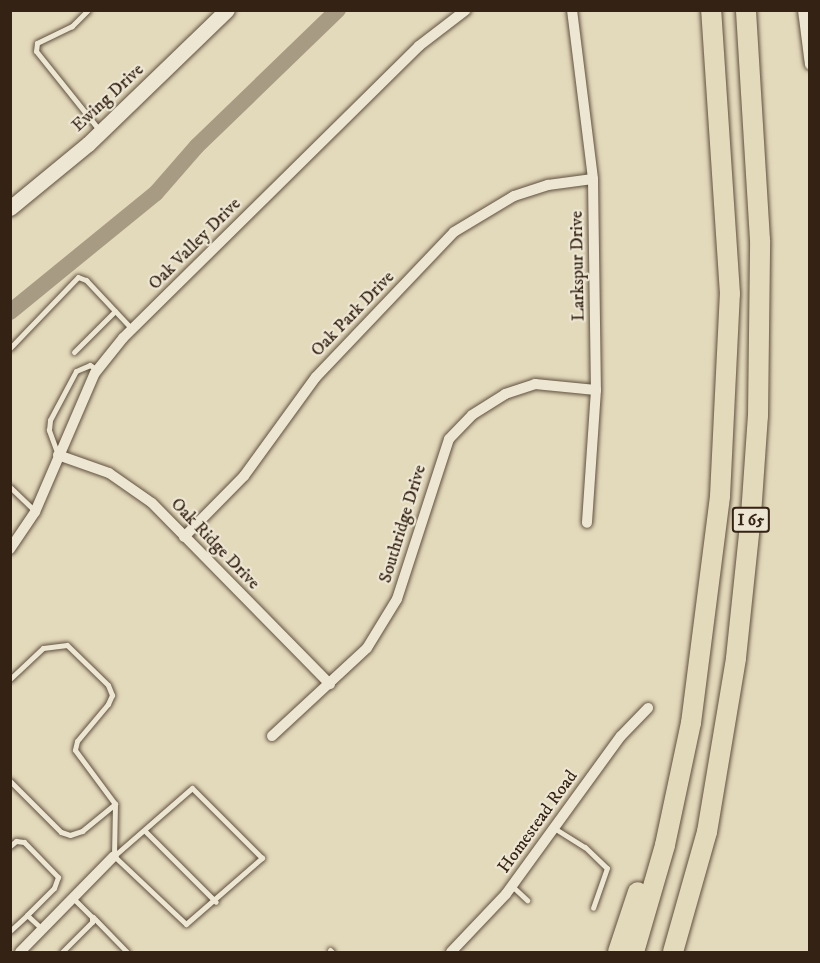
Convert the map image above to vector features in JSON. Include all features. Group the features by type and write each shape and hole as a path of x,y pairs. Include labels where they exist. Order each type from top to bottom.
{"highway":[{"name":"I 65","path":"634,952 665,845 692,723 720,496 730,294 711,10"},
{"name":"I 65","path":"675,952 707,832 736,658 758,416 760,240 746,10"},
{"path":"618,952 692,723"}],"main road":[{"name":"Ewing Drive","path":"10,208 101,132 222,12"}],"street":[{"name":"Oak Valley Drive","path":"10,549 35,511 58,455 98,370 132,329 419,46 466,10"},
{"name":"Larkspur Drive","path":"572,10 593,179 596,390 587,523"},
{"path":"803,10 808,35 810,65"},
{"name":"Oak Park Drive","path":"184,537 244,476 316,377 454,232 514,196 548,185 593,179"},
{"name":"Southridge Drive","path":"272,736 367,648 397,598 449,439 472,415 505,394 535,384 596,390"},
{"name":"Oak Ridge Drive","path":"58,455 109,473 152,504 330,684"},
{"name":"Homestead Road","path":"451,952 512,885 635,718 648,708"},
{"path":"20,952 114,856"}],"lane":[{"path":"88,10 72,26 37,43 36,51 101,132"},
{"path":"10,348 78,278 86,280 132,329"},
{"path":"74,352 115,311"},
{"path":"58,455 49,430 64,391 76,371 90,365 98,370"},
{"path":"10,487 35,511"},
{"path":"10,679 43,648 67,645 108,685 111,695 108,704 77,741 75,750 115,804 114,856 186,924 216,902 262,858 192,788 114,856"},
{"path":"10,781 61,832 70,835 82,831 115,804"},
{"path":"553,827 565,838 585,847 607,868 594,908"},
{"path":"145,831 216,902"},
{"path":"10,846 24,842 58,877 54,888 10,931"},
{"path":"512,885 528,900"},
{"path":"73,898 127,952"},
{"path":"27,915 43,930"},
{"path":"62,952 92,922 92,917"}],"waterway":[{"path":"10,312 156,193 197,146 338,10"}]}
